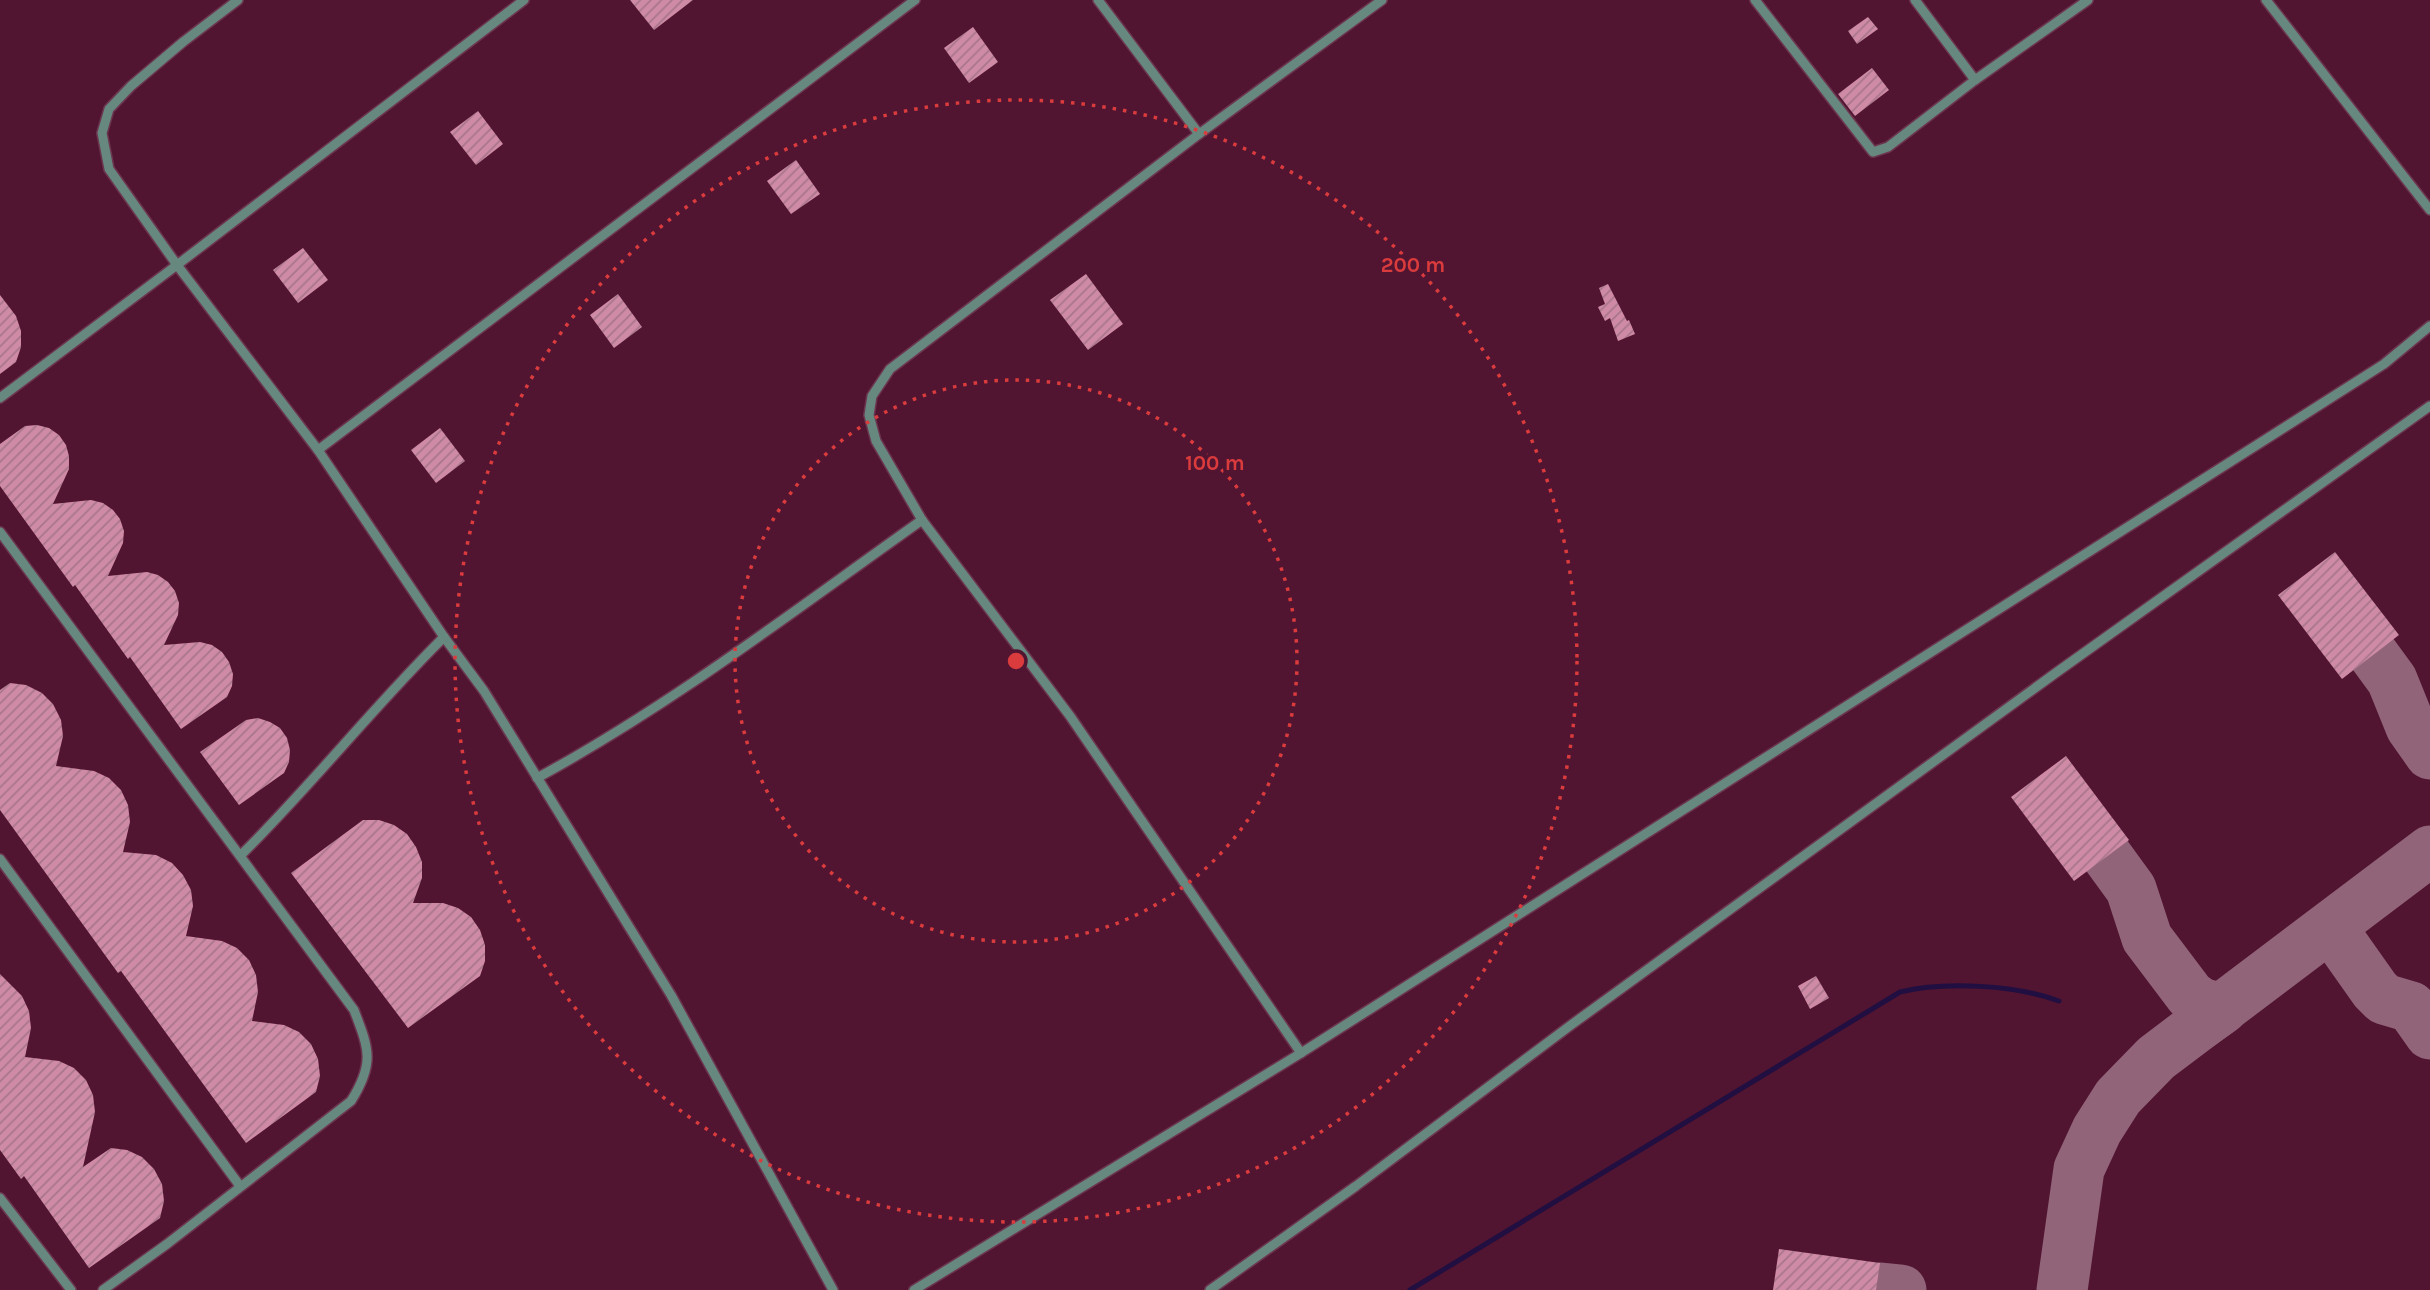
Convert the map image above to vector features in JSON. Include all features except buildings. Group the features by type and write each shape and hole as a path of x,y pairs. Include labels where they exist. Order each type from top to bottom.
{"lane":[{"path":"238,0 183,42 131,86 109,109 102,133 109,169 177,265 318,450 444,638 484,691 671,995 833,1290"},
{"path":"0,398 524,0"},
{"path":"318,450 915,0"},
{"path":"1098,0 1199,134"},
{"path":"1301,1053 1070,716 922,520 876,441 869,415 872,396 890,369 1199,134 1382,0"},
{"path":"1755,0 1873,152 1888,147 1975,80 2088,0"},
{"path":"1915,0 1975,80"},
{"path":"2266,0 2430,209"},
{"path":"914,1290 1301,1053 2384,364 2430,326"},
{"path":"1210,1290 2034,689 2430,405"},
{"path":"537,778 590,749 714,667 922,520"},
{"path":"0,531 354,1010 369,1060 364,1081 351,1101 167,1244 103,1290"},
{"path":"241,855 444,638"},
{"path":"0,859 240,1186"},
{"path":"0,1198 71,1290"}],"waterway":[{"path":"1410,1290 1900,992 1938,987 1980,986 2022,991 2059,1001"}],"taxiway":[{"path":"2373,654 2392,680 2411,727 2430,754"},
{"path":"2062,1290 2079,1169 2097,1130 2118,1097 2156,1058 2430,851"},
{"path":"2107,856 2131,889 2147,938 2190,995 2201,1003 2222,1009 2198,1026"},
{"path":"2339,939 2375,990 2384,999 2411,1007 2430,1034"},
{"path":"1881,1288 1901,1290"}]}
